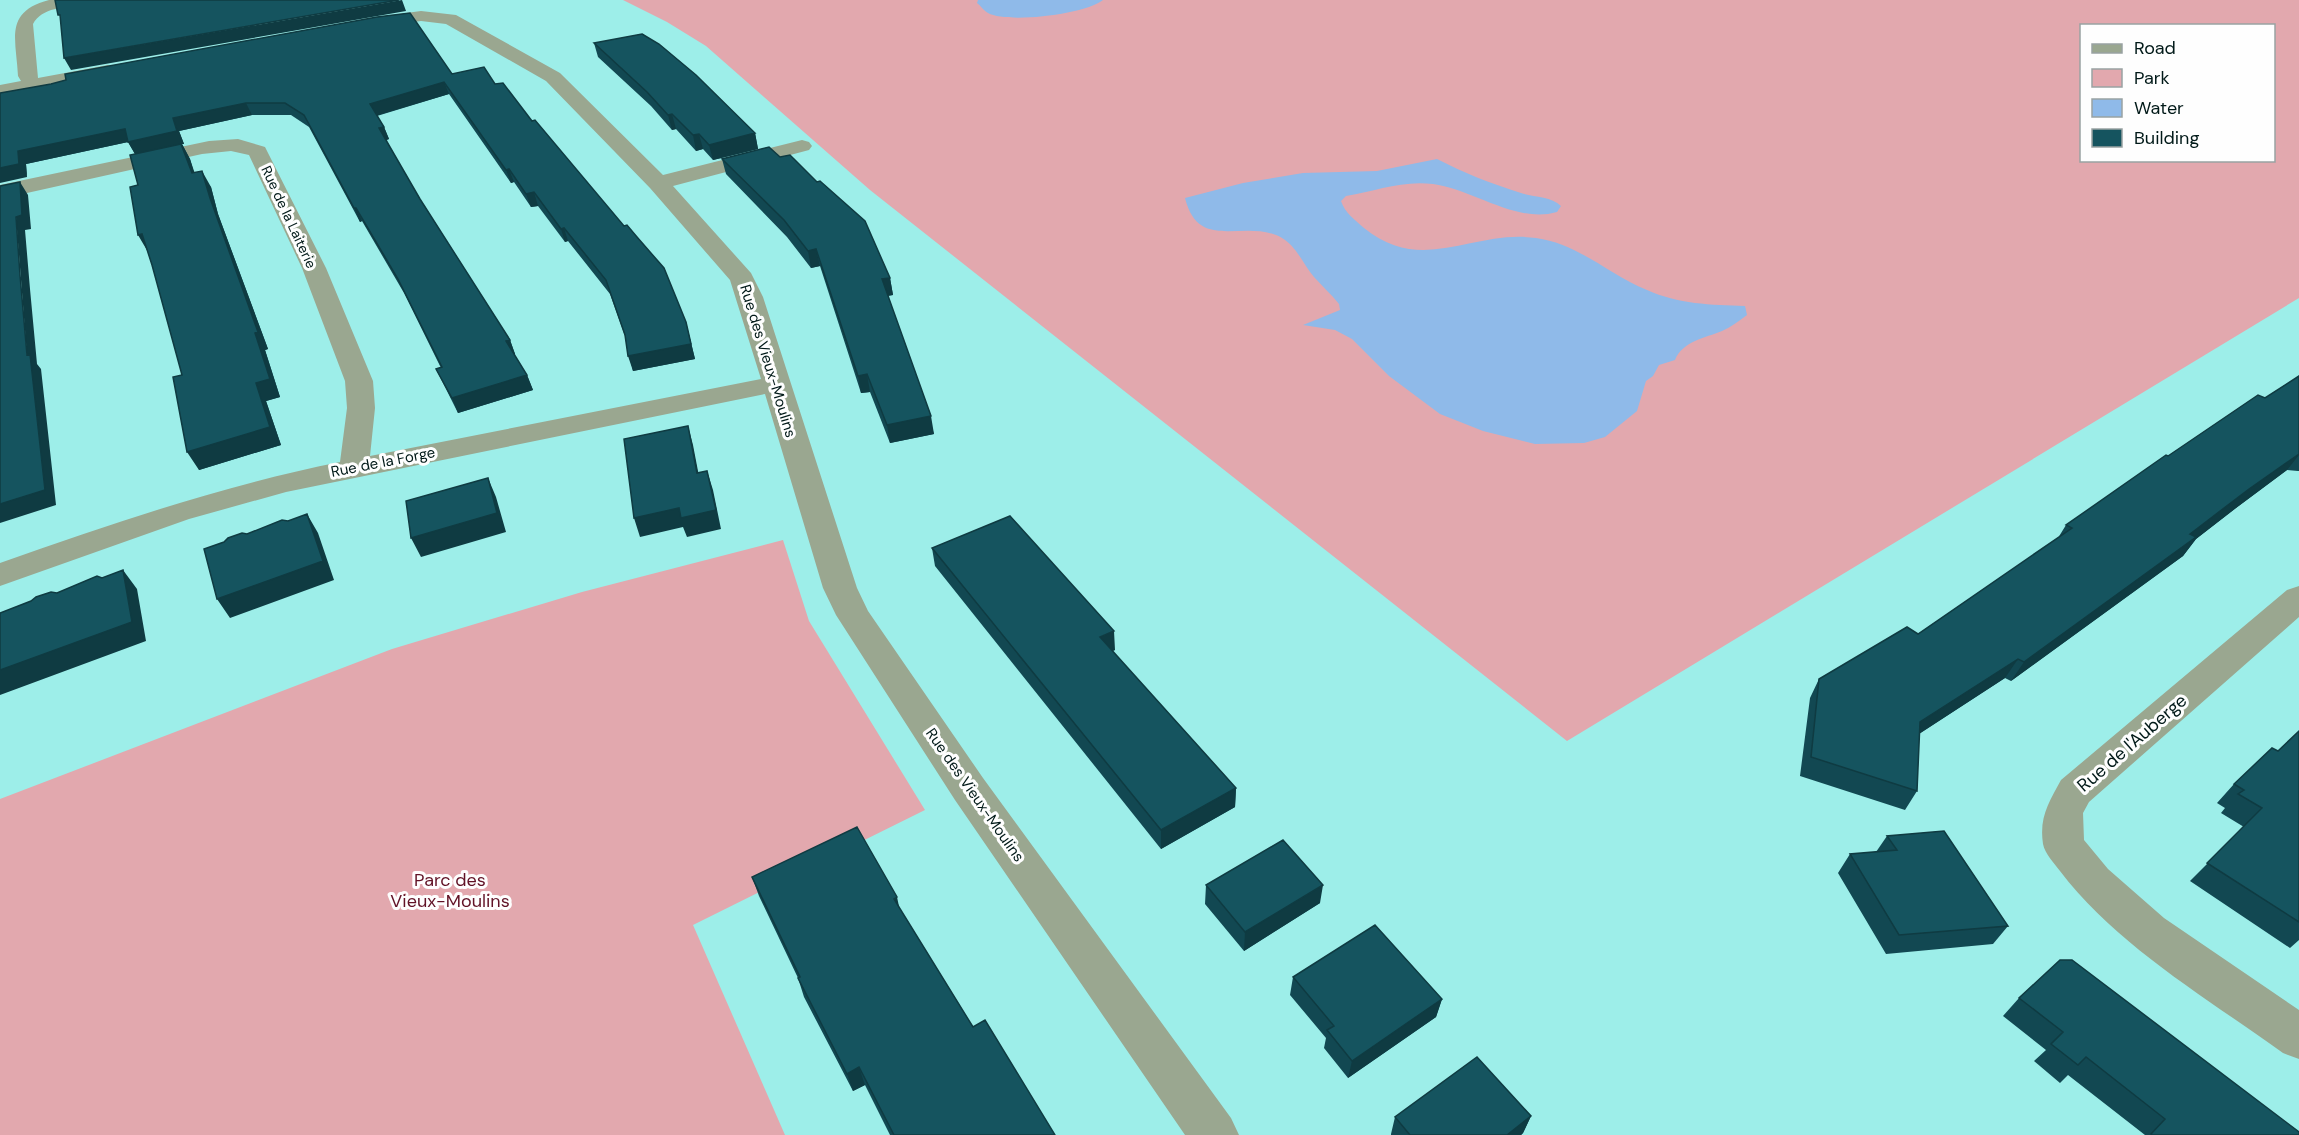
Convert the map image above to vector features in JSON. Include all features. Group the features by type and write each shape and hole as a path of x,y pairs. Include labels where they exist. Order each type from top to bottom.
{"street":[{"path":"33,84 27,76 24,24 26,18 42,7 76,0"},
{"name":"Rue des Vieux-Moulins","path":"346,27 421,16 437,16 460,23 553,77 658,183 742,278 750,297 840,588 853,615 969,789 1215,1135"},
{"path":"0,91 137,65"},
{"name":"Rue de la Laiterie","path":"0,192 202,148 226,145 248,146 258,151 314,268 359,381 361,408 354,467"},
{"path":"658,183 802,146"},
{"name":"Rue de la Forge","path":"0,575 178,512 282,483 776,384"},
{"name":"Rue de l'Auberge","path":"2299,598 2075,791 2063,813 2064,845 2093,882 2149,932 2299,1037"}],"green space":[{"path":"623,0 2299,0 2299,298 1567,741 870,190 706,46 667,22"},
{"name":"Parc des Vieux-Moulins","path":"783,540 809,621 925,810 693,925 785,1135 0,1135 0,799 392,649 582,592"}],"water":[{"path":"978,0 1103,0 1094,5 1064,13 1012,18 988,13 977,3"},
{"path":"1437,159 1489,182 1547,199 1561,206 1557,212 1526,213 1510,210 1448,187 1422,183 1411,183 1346,196 1341,201 1345,209 1364,228 1386,242 1407,249 1448,248 1513,237 1552,241 1580,253 1659,295 1695,303 1745,306 1747,315 1725,329 1689,344 1683,348 1675,360 1659,365 1653,376 1646,381 1637,411 1605,437 1584,443 1535,444 1483,431 1440,414 1389,376 1352,339 1335,330 1303,325 1340,310 1339,304 1314,277 1292,246 1282,238 1268,233 1212,230 1201,225 1192,215 1185,198 1243,183 1303,173 1377,171"}],"building":[{"path":"55,0 399,0 64,58 60,15 58,15"},
{"path":"410,13 452,74 484,67 495,84 503,83 532,121 535,120 624,226 627,225 664,268 686,322 691,344 628,356 625,335 606,280 564,228 561,229 534,192 526,194 509,169 506,170 444,82 370,104 384,127 379,128 420,199 510,340 506,341 527,375 452,398 436,369 442,367 398,279 354,208 304,115 285,103 246,103 173,118 177,131 128,142 125,129 18,151 19,164 0,168 0,93 66,80 65,74 377,17"},
{"path":"642,34 659,44 696,75 755,133 709,145 699,134 693,135 672,114 668,115 647,92 594,43"},
{"path":"181,144 192,173 202,171 258,332 255,333 270,379 256,383 270,427 187,452 173,377 182,375 152,265 142,234 138,235 130,187 138,185 130,155"},
{"path":"769,147 780,157 790,155 817,182 820,181 865,221 890,278 882,279 931,416 887,425 867,374 858,376 816,249 808,251 784,220 722,159"},
{"path":"20,182 22,215 16,217 20,275 27,355 30,354 45,490 0,504 0,186"},
{"path":"2299,376 2299,454 2190,534 2196,537 2024,662 2018,659 1920,722 1917,791 1811,757 1819,679 1907,627 1918,634 2072,528 2066,525 2166,455 2168,456 2258,395 2265,398"},
{"path":"688,426 697,473 707,471 716,510 681,518 679,508 634,518 624,439"},
{"path":"488,478 497,513 411,538 406,501"},
{"path":"307,514 323,561 217,599 204,549 242,533 247,534 282,520 288,521"},
{"path":"1010,516 1114,631 1100,637 1236,788 1161,830 932,548"},
{"path":"123,570 132,622 0,670 0,613 36,597 51,592 57,593 97,576 102,578"},
{"path":"2299,731 2299,922 2207,863 2262,808 2238,794 2244,790 2234,784 2272,748 2278,751"},
{"path":"857,827 897,897 894,899 973,1027 985,1020 1055,1135 894,1135 859,1067 847,1074 798,978 800,977 752,877"},
{"path":"1944,831 2008,926 1899,935 1850,854 1897,850 1887,836"},
{"path":"1283,840 1323,885 1245,932 1206,885"},
{"path":"1375,925 1442,999 1352,1061 1327,1030 1334,1026 1293,977"},
{"path":"2060,960 2072,960 2299,1132 2299,1135 2152,1135 2165,1119 2086,1057 2078,1065 2051,1044 2063,1032 2019,998"},
{"path":"1477,1057 1531,1116 1507,1135 1410,1135 1395,1117"}]}
